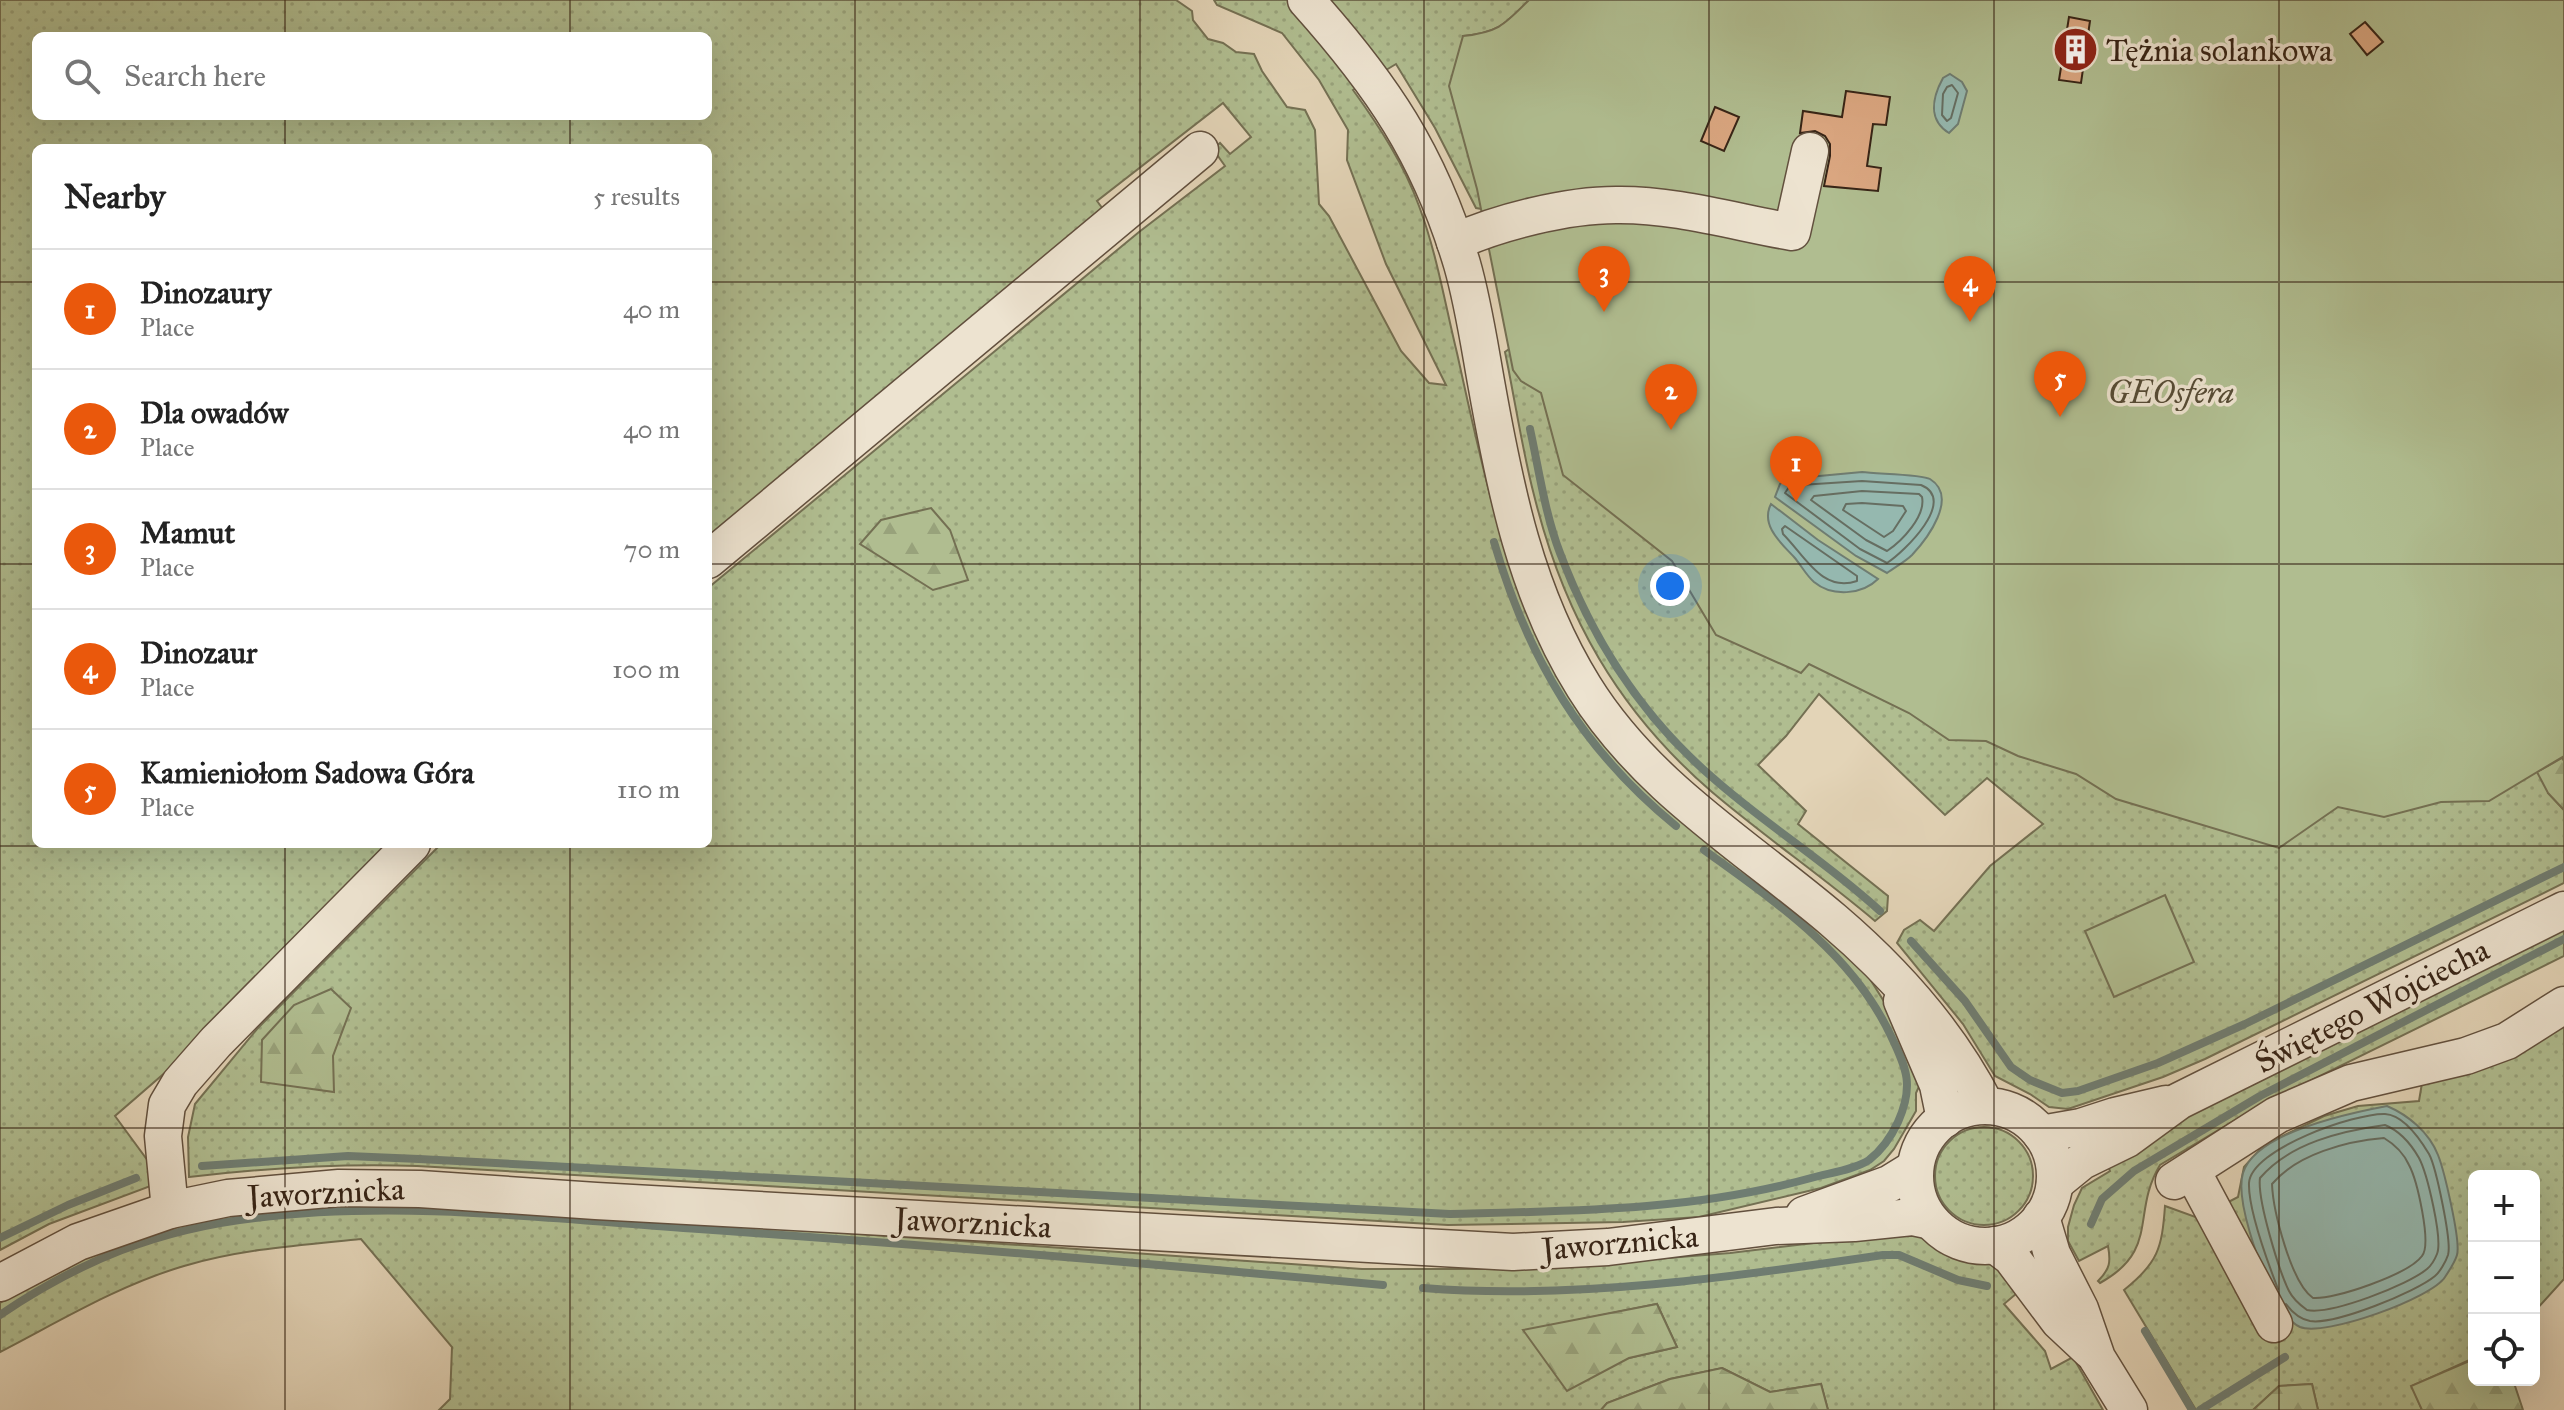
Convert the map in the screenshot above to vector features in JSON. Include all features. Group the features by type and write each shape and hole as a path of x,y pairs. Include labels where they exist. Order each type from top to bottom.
{"street":[{"path":"1306,0 1375,82 1411,138 1435,188 1463,267 1517,532 1556,639 1586,690 1617,731 1672,791 1833,920 1870,954 1943,1034 1986,1106"},
{"path":"712,557 1200,150"},
{"path":"1455,242 1478,232 1575,207 1618,204 1685,212 1792,232 1810,151"},
{"path":"170,1210 163,1136 167,1105 180,1083 216,1042 408,848"},
{"name":"Świętego Wojciecha","path":"2055,1183 2082,1161 2127,1139 2179,1101 2564,910"},
{"path":"1894,981 1938,1085 1945,1119"},
{"path":"2274,1324 2183,1176 2277,1115 2351,1083 2466,1056 2507,1041 2564,1005"},
{"name":"Świętego Wojciecha","path":"2041,1134 2081,1127 2179,1101"},
{"path":"1986,1106 2003,1109 2026,1120 2041,1134 2054,1162 2055,1183 2049,1205 2041,1217 2019,1238 1995,1245 1963,1243 1943,1233 1923,1209 1916,1190 1915,1168 1920,1149 1933,1129 1963,1110 1986,1106"},
{"name":"Jaworznicka","path":"1776,1226 1889,1184 1915,1168"},
{"name":"Jaworznicka","path":"0,1283 78,1242 170,1210 228,1198 292,1191 420,1189 1513,1252 1623,1246 1776,1226 1912,1217 1931,1221"},
{"path":"2041,1217 2052,1254 2080,1309 2097,1358 2129,1410"},
{"path":"1995,1245 2011,1257 2059,1321 2097,1358"}],"green space":[{"path":"0,0 1176,0 1192,11 1193,20 1208,39 1223,43 1236,52 1254,54 1287,107 1305,110 1315,130 1319,204 1329,216 1401,351 1429,383 1446,385 1386,264 1347,160 1348,130 1319,80 1282,33 1217,5 1214,0 1529,0 1500,26 1463,36 1488,210 1476,208 1435,128 1396,64 1353,90 1398,160 1425,224 1502,538 1542,644 1804,914 1863,968 1890,1011 1922,1080 1916,1093 1916,1111 1884,1161 1870,1170 1821,1188 1699,1217 1623,1222 1448,1225 417,1166 303,1167 189,1177 188,1137 195,1104 257,1029 437,848 712,848 712,585 1139,232 1225,166 1213,149 1220,143 1230,154 1251,137 1223,103 1097,201 1106,213 712,544 712,144 32,144 32,848 394,848 197,1045 115,1116 148,1161 156,1184 49,1224 0,1250"},
{"name":"GEOsfera","path":"1529,0 2564,0 2564,756 2489,801 2441,802 2384,817 2338,807 2279,848 2116,799 2076,774 2018,756 1986,741 1949,740 1909,713 1809,664 1801,673 1716,635 1672,561 1563,475 1541,393 1521,381 1513,370 1477,189 1449,86 1463,36 1500,26"},
{"path":"1509,349 1520,362 2564,725 2564,761 2562,758 2548,793 2564,810 2564,883 2205,1059 2163,1077 2068,1109 2049,1107 1995,1076 1963,1024 1897,943 1904,930 1920,920 1934,931 1990,866 2043,824 1987,778 1945,815 1819,694 1758,765 1806,811 1798,824 1888,896 1887,911 1875,921 1712,792 1679,761 1622,694 1579,621 1546,539 1534,495 1505,352"},
{"path":"931,508 950,530 968,580 933,590 860,544 881,520"},
{"path":"2562,758 2564,810 2548,793 2537,772"},
{"path":"2165,895 2194,962 2114,997 2085,931"},
{"path":"2564,926 2564,956 2259,1106 2160,1165 2147,1199 2138,1244 2131,1257 2100,1283 2098,1281 2109,1265 2108,1246 2079,1261 2068,1241 2068,1227 2082,1188 2110,1171 2105,1158"},
{"path":"331,989 351,1008 333,1056 334,1092 261,1082 262,1040 294,1005"},
{"path":"2564,1024 2564,1279 2540,1305 2540,1170 2468,1170 2468,1361 2412,1386 2422,1410 2318,1410 2312,1384 2279,1386 2253,1410 2196,1410 2124,1290 2156,1254 2165,1206 2198,1218 2238,1197 2244,1167 2264,1145 2324,1116 2358,1106 2419,1101 2422,1083"},
{"path":"1984,1127 2003,1131 2019,1141 2029,1157 2033,1176 2029,1195 2019,1211 2003,1221 1984,1225 1965,1221 1949,1211 1939,1195 1935,1176 1939,1157 1949,1141 1965,1131"},
{"path":"317,1204 445,1205 1362,1269 1497,1269 1617,1262 1730,1253 1856,1238 1912,1227 1930,1235 1958,1256 1996,1264 2023,1288 2004,1304 2045,1351 2051,1369 2073,1357 2103,1410 1828,1410 1821,1384 1770,1392 1722,1368 1670,1379 1607,1403 1601,1410 439,1410 450,1399 452,1347 361,1239 249,1252 184,1266 113,1293 0,1352 0,1303 54,1270 172,1225 246,1210","holes":["1657,1304 1677,1347 1629,1358 1524,1331"]},
{"path":"1657,1304 1677,1347 1629,1358 1567,1391 1523,1330"},
{"path":"2468,1362 2468,1386 2515,1386 2523,1410 2422,1410 2411,1386"},
{"path":"1722,1368 1770,1392 1821,1384 1828,1410 1601,1410 1607,1403 1670,1379"},
{"path":"2312,1384 2318,1410 2253,1410 2279,1386"}],"water":[{"path":"1950,74 1962,82 1967,91 1958,124 1949,133 1938,122 1934,108 1939,86 1943,78"},
{"path":"1862,472 1925,477 1938,487 1942,496 1938,518 1925,539 1909,558 1887,573 1856,556 1775,497 1780,484 1787,479"},
{"path":"1771,504 1818,540 1878,579 1855,591 1838,592 1821,587 1774,533 1768,519"},
{"path":"2387,1106 2417,1125 2438,1155 2454,1221 2458,1247 2456,1258 2436,1286 2400,1305 2331,1326 2313,1329 2300,1327 2283,1311 2255,1249 2242,1199 2243,1173 2251,1159 2285,1136 2329,1119"}],"building":[{"name":"Tężnia solankowa","path":"2069,17 2090,21 2081,83 2059,80"},
{"path":"2365,22 2383,42 2367,55 2350,34"},
{"path":"1846,91 1890,97 1886,125 1873,124 1867,166 1881,168 1878,191 1824,186 1830,144 1825,136 1815,131 1800,133 1803,111 1842,117"},
{"path":"1715,107 1739,117 1724,151 1701,141"}],"waterway":[{"path":"1530,429 1550,523 1560,553 1588,617 1622,676 1664,729 1713,778 1880,911"},
{"path":"1494,542 1524,625 1562,699 1613,766 1676,826"},
{"path":"202,1166 348,1156 1450,1214 1587,1210 1677,1203 1767,1189 1841,1171 1869,1160 1889,1138 1906,1098 1904,1068 1891,1036 1875,1006 1834,955 1785,910 1704,850"},
{"path":"1911,941 1965,1001 2011,1067 2030,1080 2062,1093 2078,1091 2158,1063 2245,1024 2564,867"},
{"path":"2091,1224 2102,1199 2134,1171 2260,1096 2564,939"},
{"path":"0,1238 68,1205 136,1178"},
{"path":"0,1315 90,1263 153,1239 255,1218 365,1211 533,1216 1383,1285"},
{"path":"1423,1288 1480,1291 1596,1289 1712,1278 1883,1255 1899,1255 1958,1280 1987,1286"},
{"path":"2145,1331 2192,1410"},
{"path":"2200,1410 2285,1357"}],"place":[{"name":"Tężnia solankowa","path":"2075,50"},
{"name":"Mamut","path":"1604,312"},
{"name":"Dinozaur","path":"1970,322"},
{"name":"Kamieniołom Sadowa Góra","path":"2060,417"},
{"name":"Dla owadów","path":"1671,430"},
{"name":"Dinozaury","path":"1796,502"}]}
